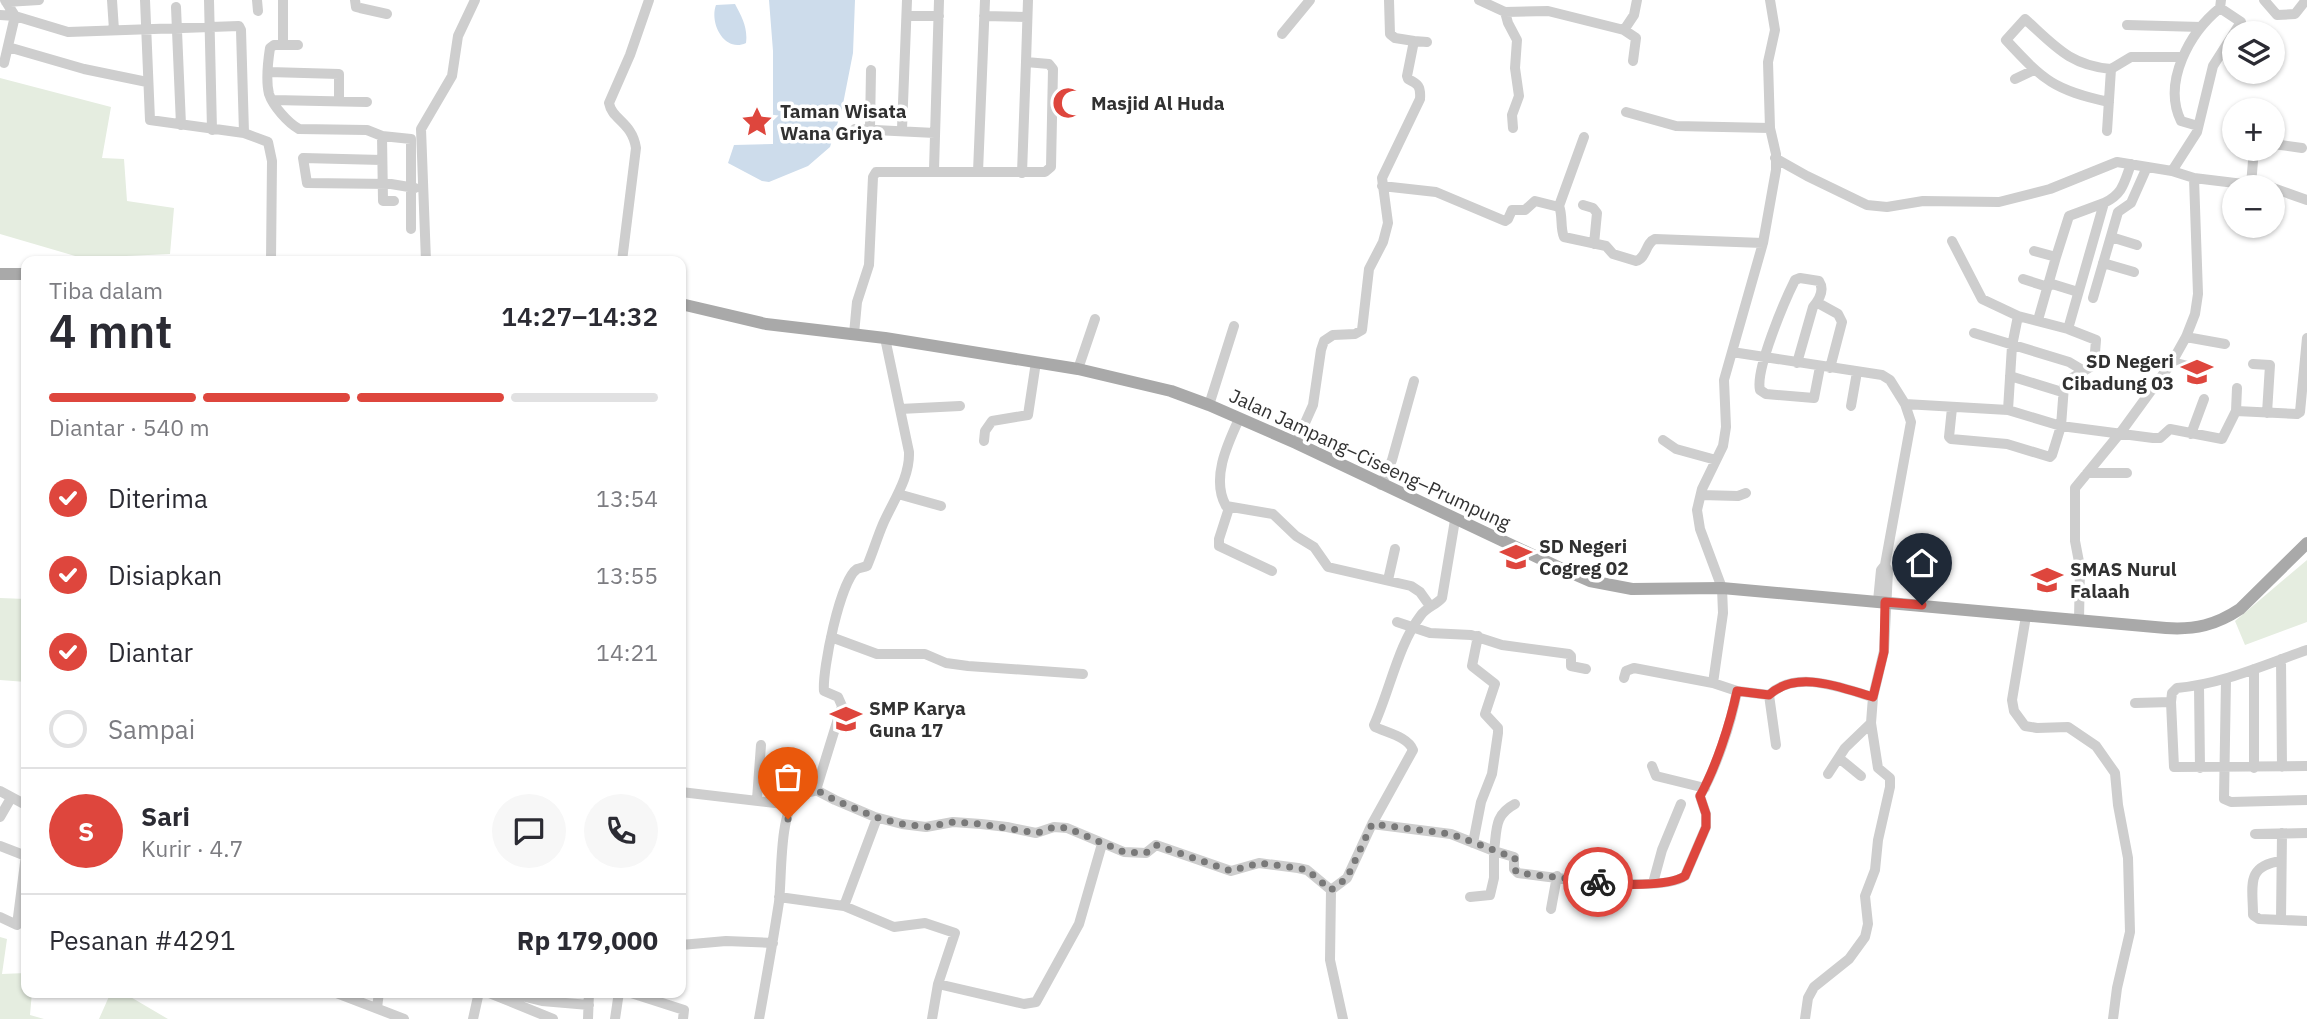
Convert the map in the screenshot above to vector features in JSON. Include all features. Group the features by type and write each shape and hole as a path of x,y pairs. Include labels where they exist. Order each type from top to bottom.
{"main road":[{"path":"0,274 21,274"},
{"name":"Jalan Jampang–Ciseeng–Prumpung","path":"686,305 766,324 885,338 1078,369 1140,382 1209,405 1296,443 1558,568 1612,587 1722,588 2183,629 2214,624 2240,609 2307,543"}],"street":[{"path":"4,63 5,47 15,16 6,1 39,0"},
{"path":"112,0 114,30"},
{"path":"145,0 150,120 244,133 265,140 271,151 271,256"},
{"path":"209,0 212,130"},
{"path":"283,0 283,45"},
{"path":"355,0 356,6 360,8 387,14"},
{"path":"411,229 421,129 452,76 456,43 475,0"},
{"path":"623,256 636,148 634,136 623,121 611,112 609,103 630,55 649,0"},
{"path":"902,130 907,0"},
{"path":"934,170 939,0"},
{"path":"978,172 985,0"},
{"path":"1022,173 1028,0"},
{"path":"1282,34 1310,0"},
{"path":"1389,0 1390,34 1395,38 1427,42"},
{"path":"1479,0 1505,12 1548,11 1624,30 1636,38 1633,61"},
{"path":"1624,30 1634,15 1637,0"},
{"path":"1713,683 1723,613 1722,588 1697,519 1701,495 1725,435 1724,380 1763,243 1776,170 1770,128 1768,62 1774,30 1770,0"},
{"path":"2264,0 2277,15 2295,14 2306,0"},
{"path":"2172,171 2191,144 2199,126 2213,66 2241,22 2221,4 2205,20 2183,57 2174,91 2181,121 2199,126"},
{"path":"176,7 181,125"},
{"path":"1505,12 1518,45 1515,68 1520,93 1512,115 1513,128"},
{"path":"0,15 15,16 68,32 237,25 241,30 244,133"},
{"path":"907,16 939,16"},
{"path":"984,16 1027,17"},
{"path":"2109,102 2072,94 2056,86 2034,70 2006,40 2025,19 2076,62 2093,68 2111,69 2131,57 2183,57"},
{"path":"2127,25 2201,27"},
{"path":"1296,443 1313,405 1324,341 1332,335 1355,334 1362,330 1369,269 1383,242 1388,223 1381,186 1384,171 1420,99 1417,83 1407,76 1414,41"},
{"path":"298,45 274,45 270,48 269,93 273,100 291,124 299,129 367,130 382,136 411,139 425,256"},
{"path":"5,47 84,69 148,82"},
{"path":"854,334 857,302 869,265 875,173 879,170 934,170 1022,173 1045,172 1051,167 1053,67 1049,64 1026,62"},
{"path":"2106,131 2111,69"},
{"path":"870,128 871,70"},
{"path":"2015,79 2034,70"},
{"path":"269,72 339,74 339,101"},
{"path":"273,100 367,102"},
{"path":"1626,112 1676,127 1770,128"},
{"path":"855,129 935,133"},
{"path":"382,136 383,201 394,201"},
{"path":"1559,207 1584,137"},
{"path":"2285,146 2302,148"},
{"path":"382,160 303,158 307,183 382,184 417,189"},
{"path":"1775,159 1867,205 1888,206 1923,201 1999,202 2050,189 2117,162 2222,181"},
{"path":"2038,320 2069,216 2115,198 2131,164"},
{"path":"2093,298 2119,209 2131,202 2147,167"},
{"path":"2079,620 2080,568 2075,541 2076,488 2172,362 2195,314 2198,294 2194,178"},
{"path":"1381,186 1436,192 1504,221 1512,210 1525,210 1535,201 1559,207 1563,213 1563,235 1606,246 1613,254 1636,261 1642,258 1650,242 1655,239 1763,243"},
{"path":"2285,192 2307,200"},
{"path":"2068,329 2104,203"},
{"path":"1583,205 1594,208 1597,213 1594,244"},
{"path":"2111,237 2137,245"},
{"path":"1952,241 1982,299 2018,316 2068,329 2096,340 2096,362 2066,382 2062,393 2061,426 2050,457 2007,444 1951,439 1952,408"},
{"path":"2034,251 2056,257"},
{"path":"2103,263 2134,272"},
{"path":"1797,363 1813,307 1818,303 1822,288 1819,281 1800,278 1795,280 1766,356 1759,379 1760,390 1766,394 1814,398 1842,322 1838,314 1818,303"},
{"path":"2023,279 2078,292"},
{"path":"2008,410 2012,346 2018,316"},
{"path":"1078,369 1095,320"},
{"path":"1209,405 1234,326"},
{"path":"1974,333 2069,362 2084,370"},
{"path":"2186,337 2225,344"},
{"path":"816,790 842,706 839,698 826,693 824,688 831,637 845,588 857,569 867,566 898,494 909,457 885,338"},
{"path":"2236,411 2300,412 2307,338"},
{"path":"1732,352 1885,377 1905,404 1910,428 1885,565 1888,571 1882,601 1884,652 1873,697 1871,723 1876,760 1878,768 1890,778 1890,782 1875,870 1864,896 1867,924 1865,937 1849,960 1814,987 1808,998 1805,1019"},
{"path":"984,441 985,431 992,421 1028,415 1035,362"},
{"path":"2172,362 2192,367"},
{"path":"2253,364 2270,365 2267,413"},
{"path":"1851,405 1857,372"},
{"path":"2010,376 2062,393"},
{"path":"1381,485 1392,460 1413,381"},
{"path":"1905,404 2008,410 2061,426 2153,438 2160,438 2170,429 2222,439 2236,411 2237,388"},
{"path":"2191,434 2204,399"},
{"path":"900,409 960,406"},
{"path":"1239,419 1228,444 1220,480 1220,493 1229,508 1219,545 1272,571"},
{"path":"1663,440 1676,449 1716,460"},
{"path":"2087,473 2127,473"},
{"path":"1701,495 1738,496 1746,493"},
{"path":"898,494 942,506"},
{"path":"1229,508 1267,511 1296,536 1314,547 1328,567 1411,586 1420,592 1430,606"},
{"path":"1331,890 1347,878 1372,824 1413,750 1410,743 1375,727 1374,724 1384,705 1412,629 1421,615 1440,601 1444,594 1455,520"},
{"path":"1388,580 1395,549"},
{"path":"2026,615 2013,705 2025,726 2037,729 2068,727 2096,747 2115,773 2128,858 2130,932 2113,1019"},
{"path":"1397,622 1430,633 1478,636 1502,645 1569,654 1571,666 1586,668"},
{"path":"1474,843 1481,802 1492,774 1498,733 1498,728 1485,714 1495,684 1472,666 1478,636"},
{"path":"831,637 877,654 925,654 946,663 968,666 1083,674"},
{"path":"2307,650 2226,679 2175,689 2171,702 2174,767 2307,766"},
{"path":"2281,659 2282,767"},
{"path":"1624,678 1626,671 1634,668 1713,683 1737,691 1769,695 1781,686 1800,682 1827,684 1873,697"},
{"path":"2254,669 2254,768"},
{"path":"2226,679 2227,766 2224,799 2307,800"},
{"path":"2199,686 2200,768"},
{"path":"1372,824 1451,834 1514,857 1514,869 1518,873 1611,884 1681,879 1687,873 1706,827 1706,814 1699,799 1731,716 1737,691"},
{"path":"1769,695 1776,745"},
{"path":"2135,703 2171,702"},
{"path":"1828,774 1845,748 1871,723"},
{"path":"757,799 761,745"},
{"path":"1839,758 1861,776"},
{"path":"1652,766 1656,776 1705,788"},
{"path":"759,1019 773,943 782,844 792,805 798,794 816,790 877,818 915,826 935,827 953,822 1037,833 1054,827 1067,828 1124,852 1146,853 1156,845 1231,871 1259,863 1298,868 1307,870 1331,890"},
{"path":"0,791 21,803"},
{"path":"686,792 792,805"},
{"path":"0,817 11,798"},
{"path":"1469,897 1490,895 1500,817 1503,810 1515,804"},
{"path":"1653,883 1662,850 1681,804"},
{"path":"844,906 877,818"},
{"path":"2281,920 2282,833"},
{"path":"2255,834 2307,833"},
{"path":"938,984 1024,1004 1036,1002 1079,924 1102,844"},
{"path":"0,846 21,853"},
{"path":"2281,862 2267,863 2256,870 2253,879 2255,918 2307,920"},
{"path":"1551,909 1557,876"},
{"path":"1331,890 1331,960 1342,1019"},
{"path":"779,897 844,906 894,927 925,923 955,933 938,984 932,1019"},
{"path":"0,917 17,925 21,905"},
{"path":"686,945 726,941 773,943"},
{"path":"349,998 404,1019"},
{"path":"377,1009 378,998"},
{"path":"473,1019 478,998"},
{"path":"501,998 553,1019"},
{"path":"530,998 589,1005"},
{"path":"587,1019 589,998"},
{"path":"615,1019 617,998"},
{"path":"647,998 684,1010 683,1019"}],"shaded area":[{"path":"0,78 111,107 102,158 124,159 127,201 174,208 170,254 75,256 0,234"},
{"path":"2307,560 2307,622 2245,645 2235,621"},
{"path":"0,598 21,599 21,682 0,680"},
{"path":"0,937 7,939 2,974 21,973 21,998 31,998 30,1015 44,1019 0,1019"},
{"path":"108,998 132,998 168,1019 99,1019"}],"water":[{"path":"769,0 855,0 853,53 842,109 830,147 808,166 769,182 728,163 734,145 773,144 773,51"},
{"path":"735,4 746,32 746,43 738,45 731,44 720,35 714,12 716,5"}],"way so far":[{"path":"788,819 795,797 816,790 875,817 902,824 935,827 953,822 1037,833 1054,827 1067,828 1124,852 1146,853 1156,845 1231,871 1259,863 1307,870 1331,890 1347,878 1372,824 1451,834 1513,856 1514,869 1518,873 1598,882"}],"place":[{"name":"Masjid Al Huda","path":"1068,103"},
{"name":"Taman Wisata Wana Griya","path":"757,122"},
{"name":"SD Negeri Cibadung 03","path":"2197,372"},
{"name":"SD Negeri Cogreg 02","path":"1516,557"},
{"name":"SMAS Nurul Falaah","path":"2047,580"},
{"name":"SMP Karya Guna 17","path":"846,719"}],"route":[{"path":"1598,882 1669,882 1685,876 1704,836 1707,821 1699,799 1731,716 1737,691 1769,695 1781,686 1800,682 1827,684 1873,697 1884,652 1885,602 1922,605"}]}
